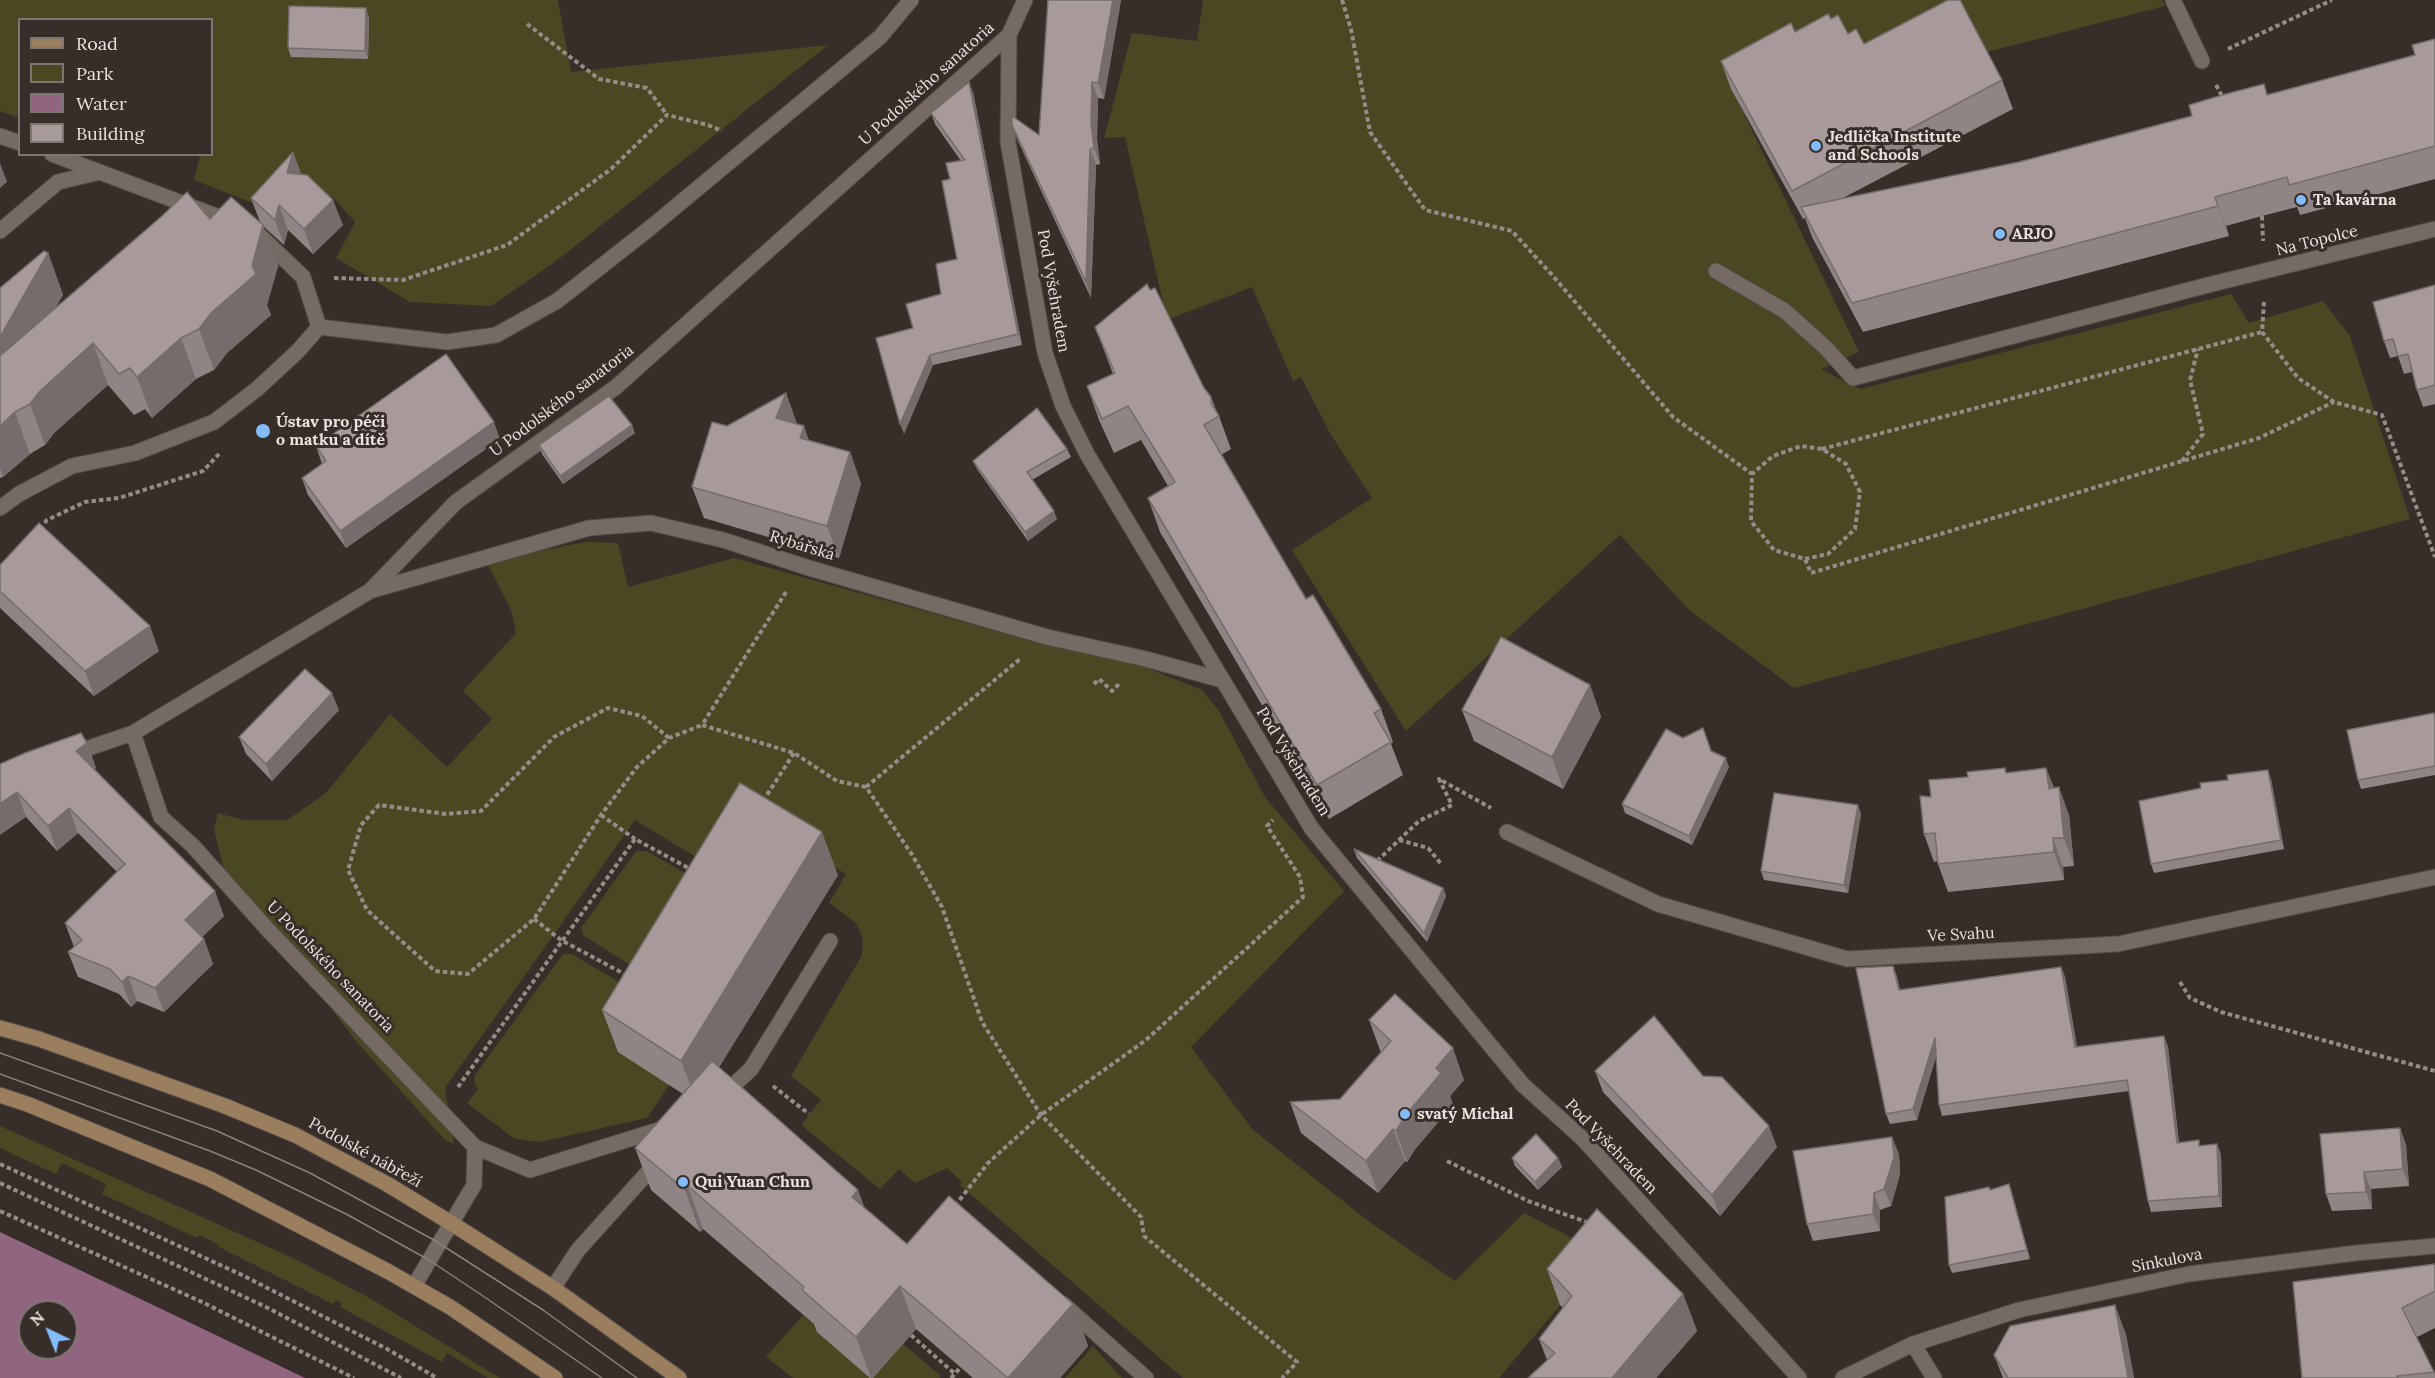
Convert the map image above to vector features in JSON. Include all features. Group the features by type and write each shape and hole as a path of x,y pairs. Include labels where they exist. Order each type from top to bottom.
{"main road":[{"name":"Podolské nábřeží","path":"0,1028 39,1039 225,1106 295,1135 387,1184 451,1223 553,1288 680,1378"},
{"path":"0,1095 210,1179 414,1286 450,1307 555,1378"}],"street":[{"path":"319,327 447,342 496,335 557,301 650,228 880,37 911,0"},
{"name":"U Podolského sanatoria","path":"55,760 133,733 370,591 456,502 616,387 1009,35 1025,0"},
{"path":"2173,0 2202,61"},
{"name":"Pod Vyšehradem","path":"1009,35 1008,142 1044,354 1062,406 1087,454 1307,821 1523,1085 1583,1138 1799,1378"},
{"path":"0,136 18,142"},
{"path":"57,156 255,231 303,277 319,327"},
{"path":"0,231 58,182 100,172"},
{"name":"Na Topolce","path":"1716,271 1785,311 1826,348 1853,378 2208,285 2435,229"},
{"path":"0,508 19,494 72,466 135,453 214,422 228,413 298,351 319,327"},
{"name":"Rybářská","path":"370,591 589,528 651,523 723,540 810,568 1047,637 1146,659 1222,680"},
{"name":"U Podolského sanatoria","path":"133,733 161,818 193,846 270,932 475,1147"},
{"name":"Ve Svahu","path":"1507,832 1658,904 1847,959 2118,944 2435,877"},
{"path":"711,1105 751,1069 830,941"},
{"path":"414,1286 474,1185 475,1147 530,1170 684,1122"},
{"path":"553,1288 578,1251 671,1145"},
{"name":"Sinkulova","path":"1844,1378 1913,1344 2019,1310 2189,1274 2356,1253 2435,1246"},
{"path":"1050,1292 1146,1378"},
{"path":"1913,1344 1934,1378"}],"path":[{"path":"1342,0 1351,29 1370,132 1425,210 1512,231 1673,417 1752,474"},
{"path":"2225,103 2202,61 2332,0"},
{"path":"527,24 598,79 647,88 667,115 708,125 753,144"},
{"path":"303,277 403,280 507,245 611,169 667,115"},
{"path":"2265,272 2262,332 2298,378 2334,402 2382,415 2435,557"},
{"path":"1822,449 1846,464 1860,492 1855,529 1828,554 1805,559 1774,550 1751,521 1752,474 1773,456 1801,446 1822,449 2262,332"},
{"path":"2182,461 2204,434 2190,380 2198,349"},
{"path":"1805,559 1810,573 2259,438 2334,402"},
{"path":"34,537 48,520 85,502 119,498 203,471 227,445 228,413"},
{"path":"702,726 782,597 810,568"},
{"path":"866,787 1047,637"},
{"path":"669,738 642,716 608,708 554,737 482,810 447,814 379,805 361,825 348,870 367,910 435,971 468,974 534,919 601,815 638,767 669,738 702,726 794,753 837,781 866,787 911,854 942,907 982,1022 1041,1115 1141,1217 1144,1236 1297,1362 1282,1378"},
{"path":"758,808 794,753"},
{"path":"1357,880 1419,821 1452,805 1439,779 1504,815 1507,832"},
{"path":"601,815 635,839 693,871"},
{"path":"954,1206 988,1163 1041,1115 1146,1040 1303,897 1300,877 1267,826 1275,818"},
{"path":"442,1110 635,839"},
{"path":"1398,840 1428,848 1442,865"},
{"path":"534,919 561,940 629,977"},
{"path":"2180,982 2190,998 2221,1012 2435,1071"},
{"path":"751,1069 809,1114"},
{"path":"1447,1161 1528,1201 1600,1227"},
{"path":"0,1164 242,1275 387,1349 437,1378"},
{"path":"0,1184 266,1306 402,1378"},
{"path":"0,1211 202,1302 354,1378"},
{"path":"911,1335 955,1374"},
{"path":"951,1378 961,1368"}],"green space":[{"path":"0,0 558,0 571,72 828,45 559,259 491,306 410,302 336,258 355,222 333,197 289,191 263,207 194,180 200,156 213,156 213,18 18,18 18,118 0,111"},
{"path":"1203,0 2162,0 2165,6 1983,53 1732,89 1859,352 1821,369 1860,389 2231,294 2249,323 2323,301 2350,336 2410,519 1794,688 1689,610 1620,535 1406,731 1292,550 1372,498 1331,435 1301,377 1293,381 1252,287 1167,320 1125,137 1104,138 1132,33 1197,41"},
{"path":"585,542 618,543 628,587 734,558 1032,641 1069,647 1135,663 1202,690 1219,711 1265,797 1344,891 1191,1047 1253,1130 1371,1223 1455,1281 1524,1213 1580,1242 1588,1272 1499,1378 1183,1378 960,1185 962,1182 947,1168 915,1183 899,1169 880,1189 801,1125 821,1100 791,1076 862,955 863,938 856,923 829,903 846,874 757,820 717,870 635,820 445,1088 454,1144 444,1139 356,1041 236,885 223,866 214,830 218,813 243,820 287,820 326,793 390,714 447,767 492,719 463,691 516,633 511,610 486,561"},
{"path":"636,851 647,851 696,880 641,972 584,936 581,928"},
{"path":"563,954 572,954 649,1000 669,1085 647,1118 540,1142 515,1139 467,1103 478,1089 474,1083 475,1075"},
{"path":"0,1126 295,1259 373,1300 500,1378 488,1378 447,1353 442,1362 340,1307 342,1304 336,1300 333,1304 217,1246 218,1244 199,1235 197,1238 102,1194 106,1184 62,1163 56,1174 0,1148"},
{"path":"803,1315 870,1378 793,1378 766,1357"},
{"path":"903,1344 941,1376 939,1378 873,1378"},
{"path":"1093,1346 1122,1378 1065,1378"}],"water":[{"path":"0,1232 305,1378 0,1378"}],"building":[{"path":"1048,0 1113,0 1098,83 1092,82 1091,123 1094,148 1090,149 1086,282 1012,125 1012,116 1039,135"},
{"path":"1948,0 1960,0 2002,80 1792,191 1721,61 1791,23 1795,32 1828,14 1831,19 1838,15 1848,34 1856,29 1864,44"},
{"path":"289,6 366,8 365,51 288,48"},
{"path":"2435,39 2435,146 2289,185 2287,177 2215,197 2218,206 1852,303 1801,207 2019,162 2192,116 2189,105 2226,94 2264,84 2267,95 2415,55 2412,45"},
{"path":"969,82 1018,334 930,355 900,424 876,338 913,328 906,304 941,294 936,264 957,259 942,181 950,179 946,163 965,160 931,113"},
{"path":"293,152 287,173 307,175 333,200 304,229 279,205 275,220 251,198"},
{"path":"187,192 210,219 231,197 263,225 252,266 256,274 212,312 199,329 181,338 137,377 130,368 119,374 93,343 40,391 30,404 15,412 0,426 0,356"},
{"path":"44,251 48,253 0,337 0,288"},
{"path":"1147,284 1150,290 1155,288 1219,416 1204,425 1306,599 1313,595 1381,709 1374,713 1391,742 1317,785 1148,498 1175,482 1128,406 1102,419 1087,386 1115,373 1095,327"},
{"path":"2435,285 2435,385 2417,390 2408,354 2398,356 2393,339 2384,341 2373,302"},
{"path":"446,354 494,422 340,531 302,478 326,461 316,446"},
{"path":"786,393 776,418 804,426 800,438 850,452 827,526 692,487 712,422 727,426"},
{"path":"609,396 632,425 560,476 539,445"},
{"path":"1037,408 1067,449 1027,472 1054,511 1025,532 973,461"},
{"path":"39,523 150,626 85,671 0,591 0,565"},
{"path":"1501,637 1590,685 1552,757 1462,710"},
{"path":"305,669 332,693 266,764 239,737"},
{"path":"2434,713 2435,766 2358,780 2347,730"},
{"path":"1703,728 1711,751 1726,758 1689,836 1622,804 1666,729 1683,738"},
{"path":"81,733 87,743 76,751 215,891 185,920 204,939 155,988 128,976 122,982 110,969 68,952 82,940 65,923 125,864 69,808 48,826 17,792 0,804 0,764"},
{"path":"2005,768 2006,773 2046,768 2049,789 2059,787 2064,838 2053,838 2054,852 1938,864 1935,833 1924,834 1920,796 1931,797 1929,780 1968,777 1967,772"},
{"path":"2268,770 2281,840 2151,864 2139,801 2201,788 2200,783 2228,780 2227,775"},
{"path":"740,783 822,832 681,1061 602,1010"},
{"path":"1774,793 1858,805 1844,885 1761,871"},
{"path":"1354,849 1443,888 1424,933"},
{"path":"1893,966 1899,990 2061,967 2075,1047 2164,1036 2177,1143 2199,1140 2199,1146 2217,1144 2219,1196 2148,1201 2127,1080 1939,1105 1935,1038 1913,1109 1886,1114 1856,968"},
{"path":"1395,994 1453,1048 1436,1068 1441,1073 1405,1116 1396,1131 1393,1129 1366,1161 1290,1102 1340,1099 1391,1041 1369,1020"},
{"path":"1654,1016 1703,1076 1722,1077 1769,1126 1712,1195 1595,1071"},
{"path":"712,1061 858,1190 852,1197 907,1244 949,1196 1073,1304 1008,1378 900,1286 856,1337 802,1290 804,1287 688,1186 685,1190 635,1148"},
{"path":"2400,1128 2403,1169 2364,1172 2366,1192 2326,1194 2320,1134"},
{"path":"1536,1134 1558,1158 1535,1182 1512,1158"},
{"path":"1892,1137 1894,1157 1884,1189 1874,1193 1873,1214 1807,1224 1793,1151"},
{"path":"2009,1184 2027,1250 1949,1265 1945,1197 1989,1187 1990,1190"},
{"path":"1597,1209 1683,1294 1612,1378 1528,1378 1555,1353 1539,1339 1572,1296 1547,1269"},
{"path":"2435,1264 2435,1291 2402,1308 2434,1372 2397,1376 2398,1378 2302,1378 2293,1282"},
{"path":"2115,1305 2128,1378 2008,1378 1994,1355 2010,1326"}],"tram line":[{"path":"0,1053 217,1131 310,1173 434,1240 543,1310 637,1378"},
{"path":"0,1074 210,1151 256,1170 348,1215 429,1260 602,1378"}],"place":[{"name":"Jedlička Institute and Schools","path":"1816,146"},
{"name":"Ta kavárna","path":"2301,200"},
{"name":"ARJO","path":"2000,234"},
{"name":"Ústav pro péči o matku a dítě","path":"263,431"},
{"name":"svatý Michal","path":"1405,1114"},
{"name":"Qui Yuan Chun","path":"683,1182"}]}
